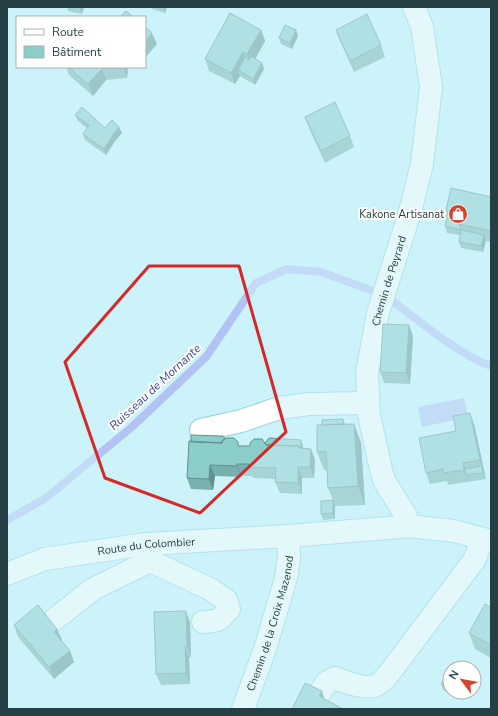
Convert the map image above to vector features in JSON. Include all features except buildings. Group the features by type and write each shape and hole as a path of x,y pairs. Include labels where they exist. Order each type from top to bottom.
{"street":[{"name":"Chemin de Peyrard","path":"408,526 405,514 384,482 369,415 367,373 378,313 410,212 422,164 431,87 422,27 414,7"},
{"path":"201,430 241,421 279,408 309,404 368,402"},
{"name":"Route du Colombier","path":"7,574 45,559 148,552 288,536 408,526 454,531 487,540"},
{"name":"Chemin de la Croix Mazenod","path":"243,709 265,648 286,578 289,558 288,536"},
{"path":"318,695 327,682 335,678 354,684 368,686 378,685 388,675 475,559 487,540"},
{"path":"55,619 94,588 148,552 226,600 229,609 223,616 217,621 203,622"}],"highlighted area":[{"path":"149,266 239,266 286,432 200,513 105,478 65,362"}],"water":[{"path":"464,398 468,417 422,427 418,407"}],"waterway":[{"name":"Ruisseau de Mornante","path":"7,520 46,498 133,426 206,357 256,283 287,269 321,272 376,292"},
{"name":"Ruisseau de Mornante","path":"394,302 453,346 491,366"}],"place":[{"name":"Kakone Artisanat","path":"458,214"}]}
